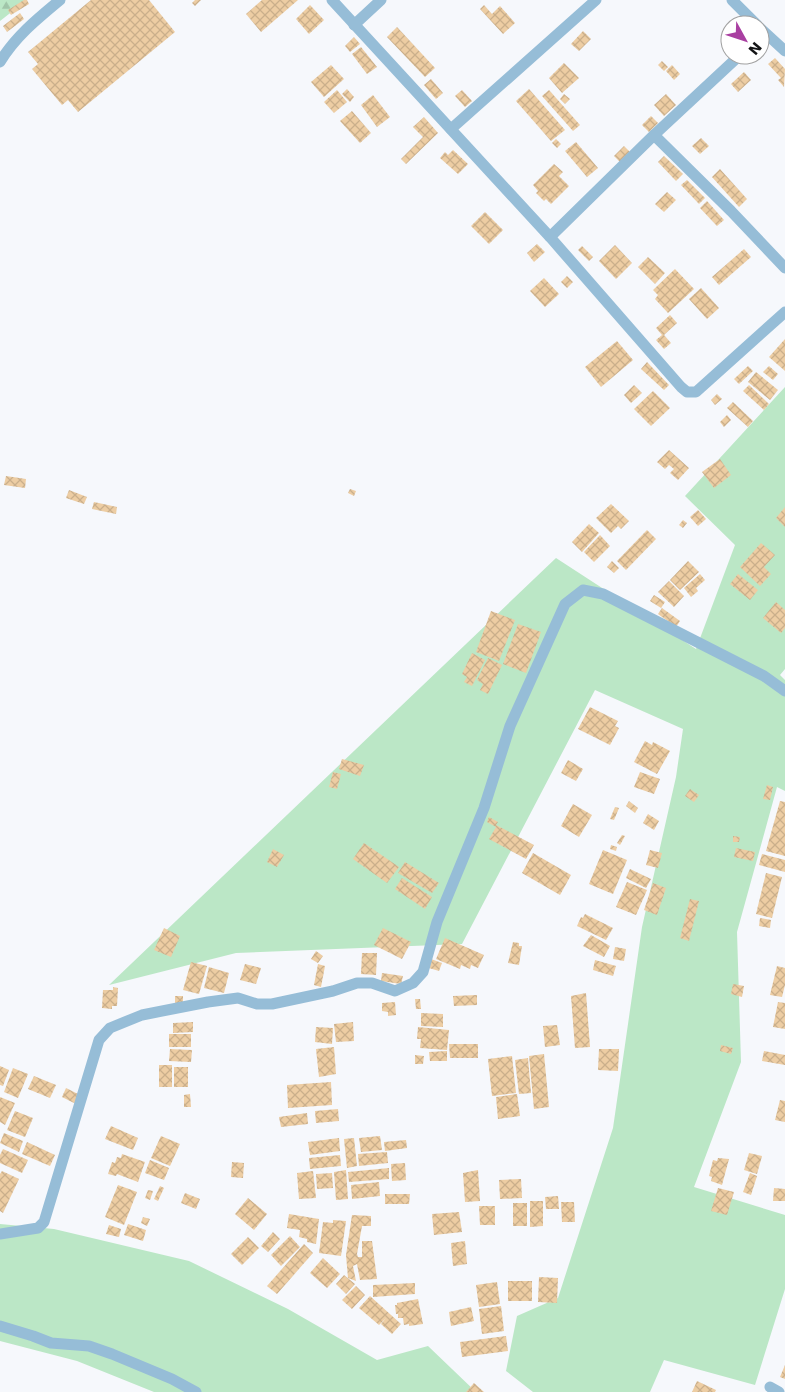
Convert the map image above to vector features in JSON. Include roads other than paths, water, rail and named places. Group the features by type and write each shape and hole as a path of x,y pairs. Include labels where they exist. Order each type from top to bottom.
{"street":[{"path":"0,62 10,46 38,18 60,0"},
{"path":"332,0 550,237 687,392 696,392 785,312"},
{"path":"354,25 381,0"},
{"path":"451,129 596,0"},
{"path":"732,0 746,15"},
{"path":"770,39 785,52"},
{"path":"550,237 654,135 729,65"},
{"path":"654,135 731,211 785,268"},
{"path":"0,1234 38,1228 44,1222 99,1040 110,1028 142,1015 238,998 257,1004 272,1004 333,991 357,983 372,982 396,991 413,983 423,972 438,922 484,808 510,726 565,604 582,590 603,594 764,676 785,691"},
{"path":"0,1326 51,1343 88,1346 112,1354 172,1379 196,1392"}]}
